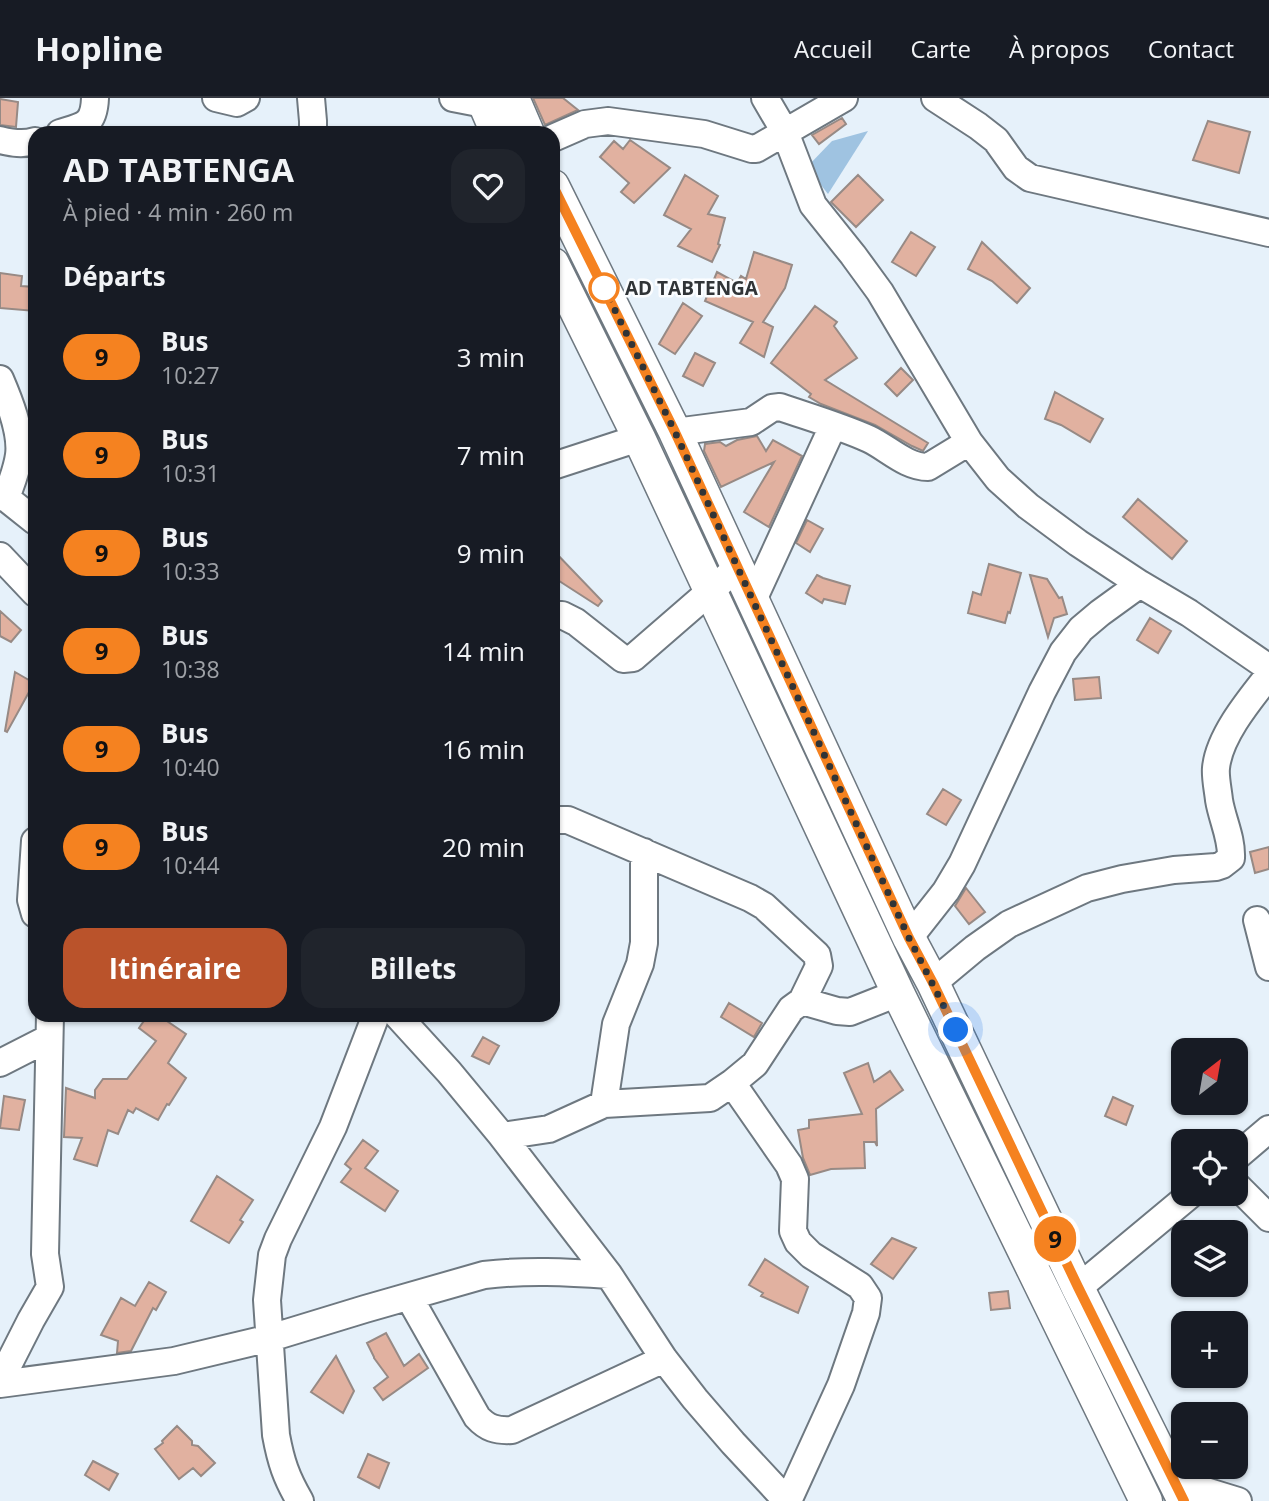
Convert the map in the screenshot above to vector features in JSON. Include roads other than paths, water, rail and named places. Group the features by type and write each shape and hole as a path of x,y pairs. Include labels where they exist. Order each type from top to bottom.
{"street":[{"path":"82,126 92,118 95,98"},
{"path":"216,98 237,103 246,98"},
{"path":"311,98 313,126"},
{"path":"453,98 515,126"},
{"path":"765,98 785,132 811,202 880,292 969,442 998,479 1028,506 1078,543 1189,613 1269,668"},
{"path":"560,135 585,124 608,121 705,134 756,149 844,98"},
{"path":"935,98 996,140 1016,168 1030,178 1269,233"},
{"path":"0,140 28,143"},
{"path":"560,200 675,432 909,938 1180,1491 1238,1501"},
{"path":"560,278 639,438 898,993 1146,1501"},
{"path":"0,379 18,435 19,452 16,468 3,498 28,516"},
{"path":"675,432 751,422 780,407 868,439 920,467 928,467 969,442"},
{"path":"753,600 833,426"},
{"path":"560,464 639,438"},
{"path":"0,556 28,586"},
{"path":"560,615 576,622 623,659 633,658 738,568"},
{"path":"909,938 946,891 962,864 1063,652 1081,629 1140,584"},
{"path":"933,983 1009,924 1087,888 1174,870 1216,867 1228,862 1232,855 1219,801 1216,769 1218,759 1240,713 1269,675"},
{"path":"502,1136 549,1129 604,1104 710,1098 755,1064 790,1009 802,1001 819,965 817,956 764,906 644,852 568,820 560,820"},
{"path":"604,1104 616,1024 640,964 644,943 644,852"},
{"path":"1257,920 1269,967"},
{"path":"802,1001 836,1011 850,1012 898,993"},
{"path":"292,1494 276,1435 267,1300 272,1255 332,1127 373,1022"},
{"path":"403,1022 502,1136 609,1275 664,1359 733,1443 787,1501 841,1385 866,1313 868,1298 860,1286 811,1255 798,1242 793,1231 795,1178 789,1165 732,1083"},
{"path":"0,1382 50,1287 45,1254 49,1026"},
{"path":"0,1063 49,1026"},
{"path":"1248,1147 1269,1129"},
{"path":"1248,1197 1269,1218"},
{"path":"1078,1287 1176,1206"},
{"path":"0,1382 174,1361 270,1338 466,1280 502,1273 553,1271 609,1275"},
{"path":"409,1297 477,1417 484,1424 501,1431 512,1430 664,1359"}],"place":[{"name":"AD TABTENGA","path":"604,288"}]}
